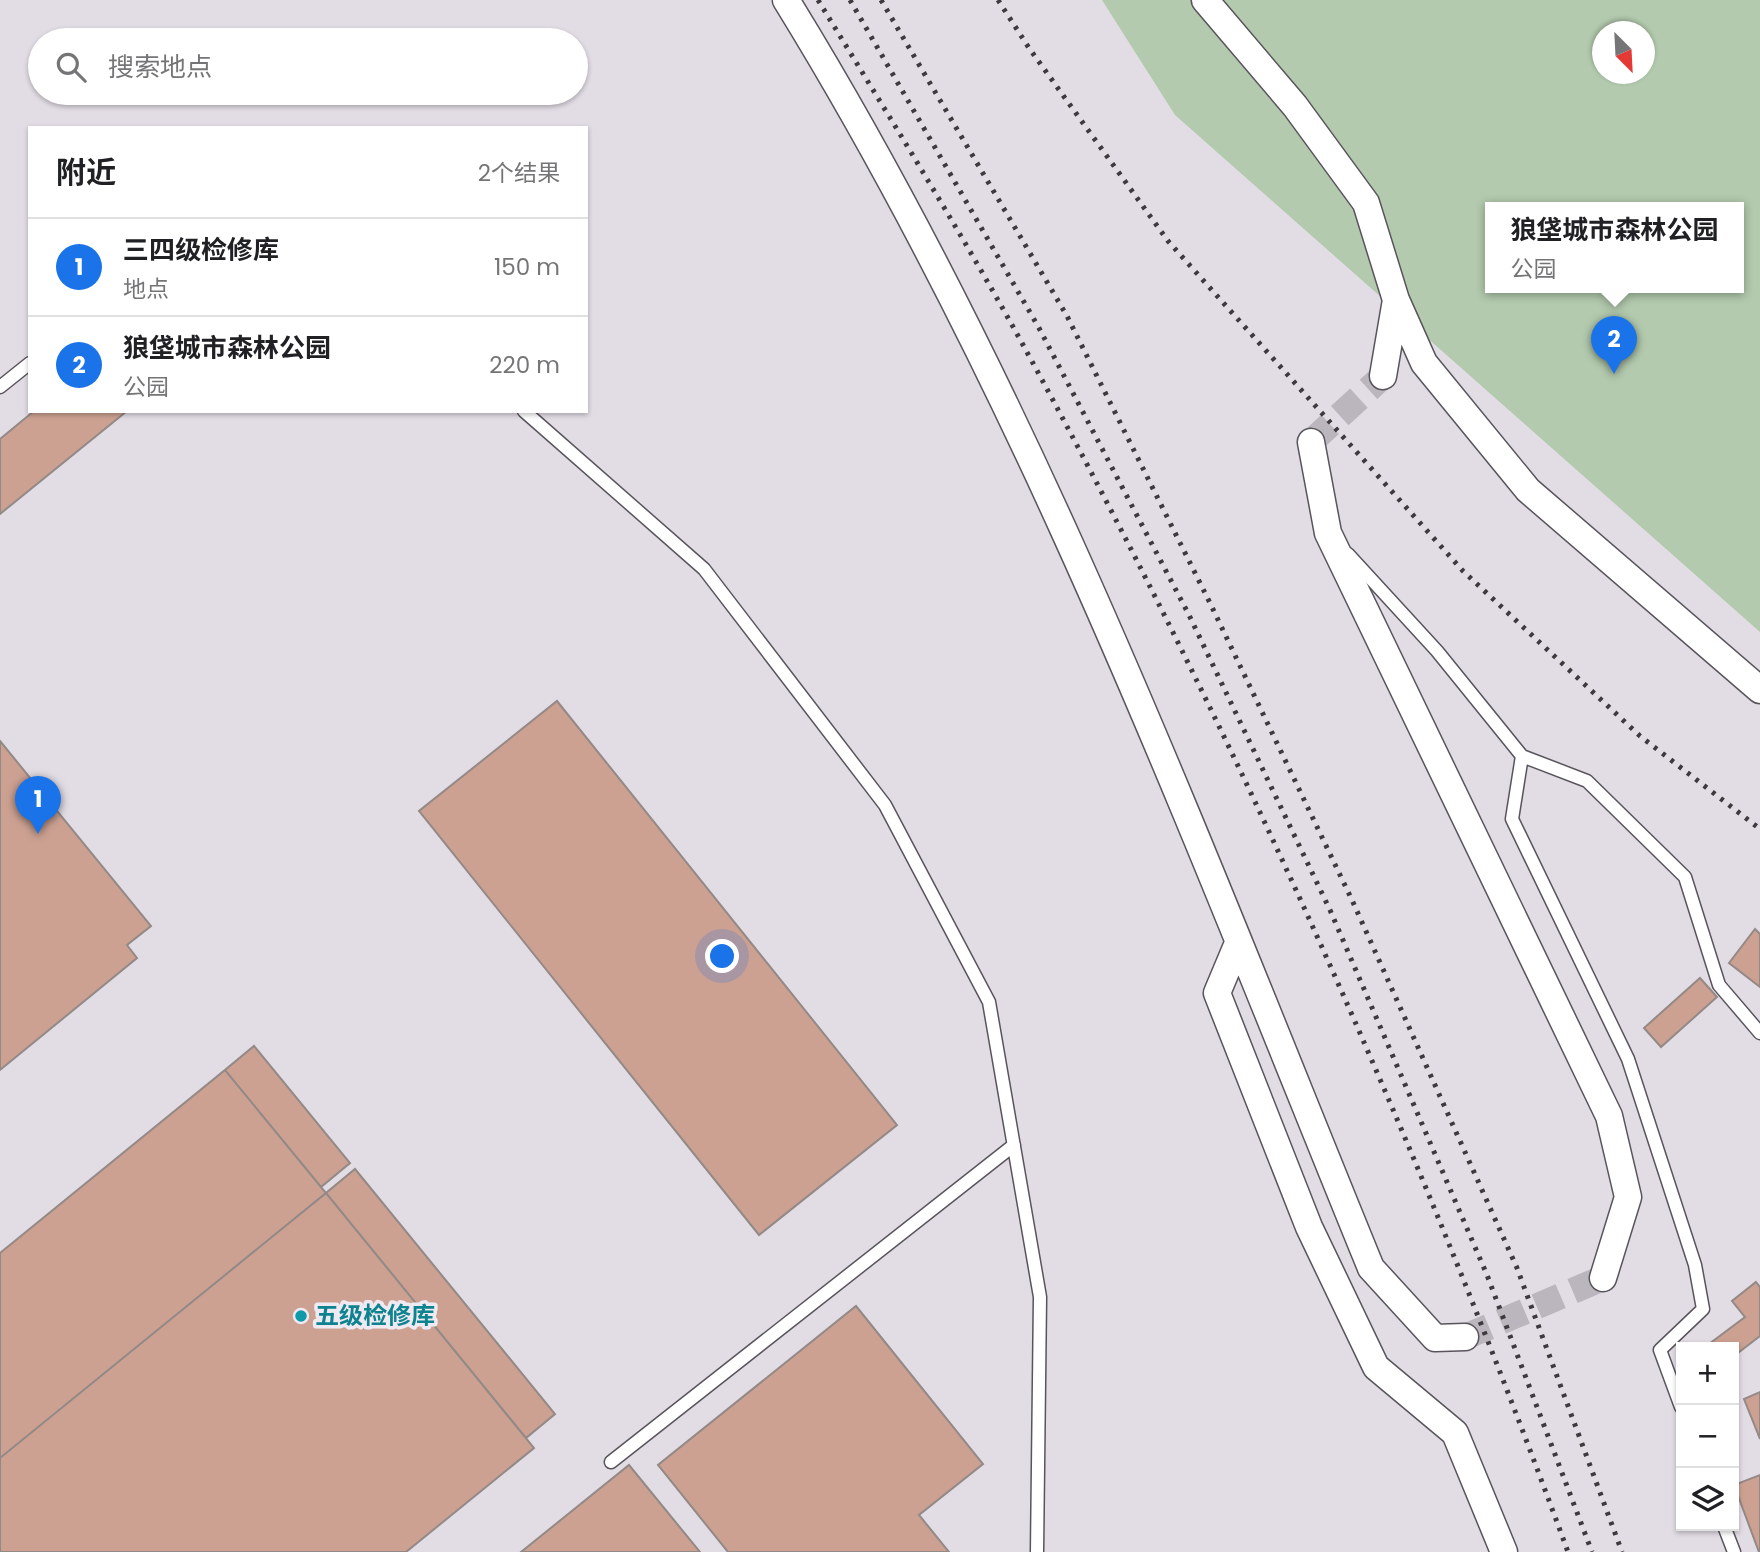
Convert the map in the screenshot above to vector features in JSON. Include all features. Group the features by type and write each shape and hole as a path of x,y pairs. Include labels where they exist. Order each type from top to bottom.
{"street":[{"path":"786,0 820,55 960,308 1125,667 1371,1268 1436,1338 1465,1337"},
{"path":"1205,0 1295,106 1366,203 1396,300 1424,362 1528,490 1760,690"},
{"path":"1383,376 1396,300"},
{"path":"1311,442 1328,533 1609,1116 1628,1197 1603,1278"},
{"path":"1238,943 1217,993 1310,1227 1376,1367 1455,1433 1504,1552"}],"lane":[{"path":"0,387 28,365"},
{"path":"526,413 704,569 885,805 989,1002 1040,1297 1037,1552"},
{"path":"1328,533 1437,651 1522,756 1587,781 1685,877 1719,985 1760,1033"},
{"path":"1522,756 1512,819 1628,1059 1695,1265 1703,1308 1660,1350 1680,1405"},
{"path":"611,1462 1014,1145"},
{"path":"1726,1531 1734,1552"}],"green space":[{"path":"1102,0 1760,0 1760,632 1175,115"}],"building":[{"path":"32,413 125,413 0,514 0,439"},
{"path":"557,701 897,1125 759,1235 419,811"},
{"path":"0,741 151,926 127,945 137,958 0,1070"},
{"path":"1755,929 1760,934 1760,987 1729,963"},
{"path":"1700,978 1717,997 1661,1047 1644,1028"},
{"path":"254,1046 350,1163 321,1187 225,1070"},
{"path":"225,1070 326,1193 0,1458 0,1253"},
{"path":"355,1169 555,1414 526,1438 326,1193"},
{"name":"五级检修库","path":"326,1193 534,1448 406,1552 0,1552 0,1458"},
{"path":"1756,1282 1760,1287 1760,1336 1739,1352 1739,1342 1712,1342 1745,1317 1732,1301"},
{"path":"856,1306 983,1464 919,1515 949,1552 728,1552 658,1465"},
{"path":"1760,1392 1760,1439 1744,1399"},
{"path":"629,1465 700,1552 521,1552"},
{"path":"1760,1475 1760,1552 1739,1498 1739,1483"}],"tunnel":[{"path":"1311,442 1383,376"},
{"path":"1465,1337 1603,1278"}],"railway":[{"path":"818,0 948,213 1022,343 1100,489 1248,787 1318,937 1384,1089 1510,1397 1568,1552"},
{"path":"850,0 1039,328 1189,615 1330,910 1487,1275 1592,1552"},
{"path":"881,0 1067,316 1210,603 1352,900 1517,1268 1622,1552"},
{"path":"998,0 1029,48 1168,241 1463,571 1640,736 1760,829"}],"place":[{"name":"狼垡城市森林公园","path":"1614,374"},
{"name":"三四级检修库","path":"38,834"},
{"name":"五级检修库","path":"301,1316"}]}
